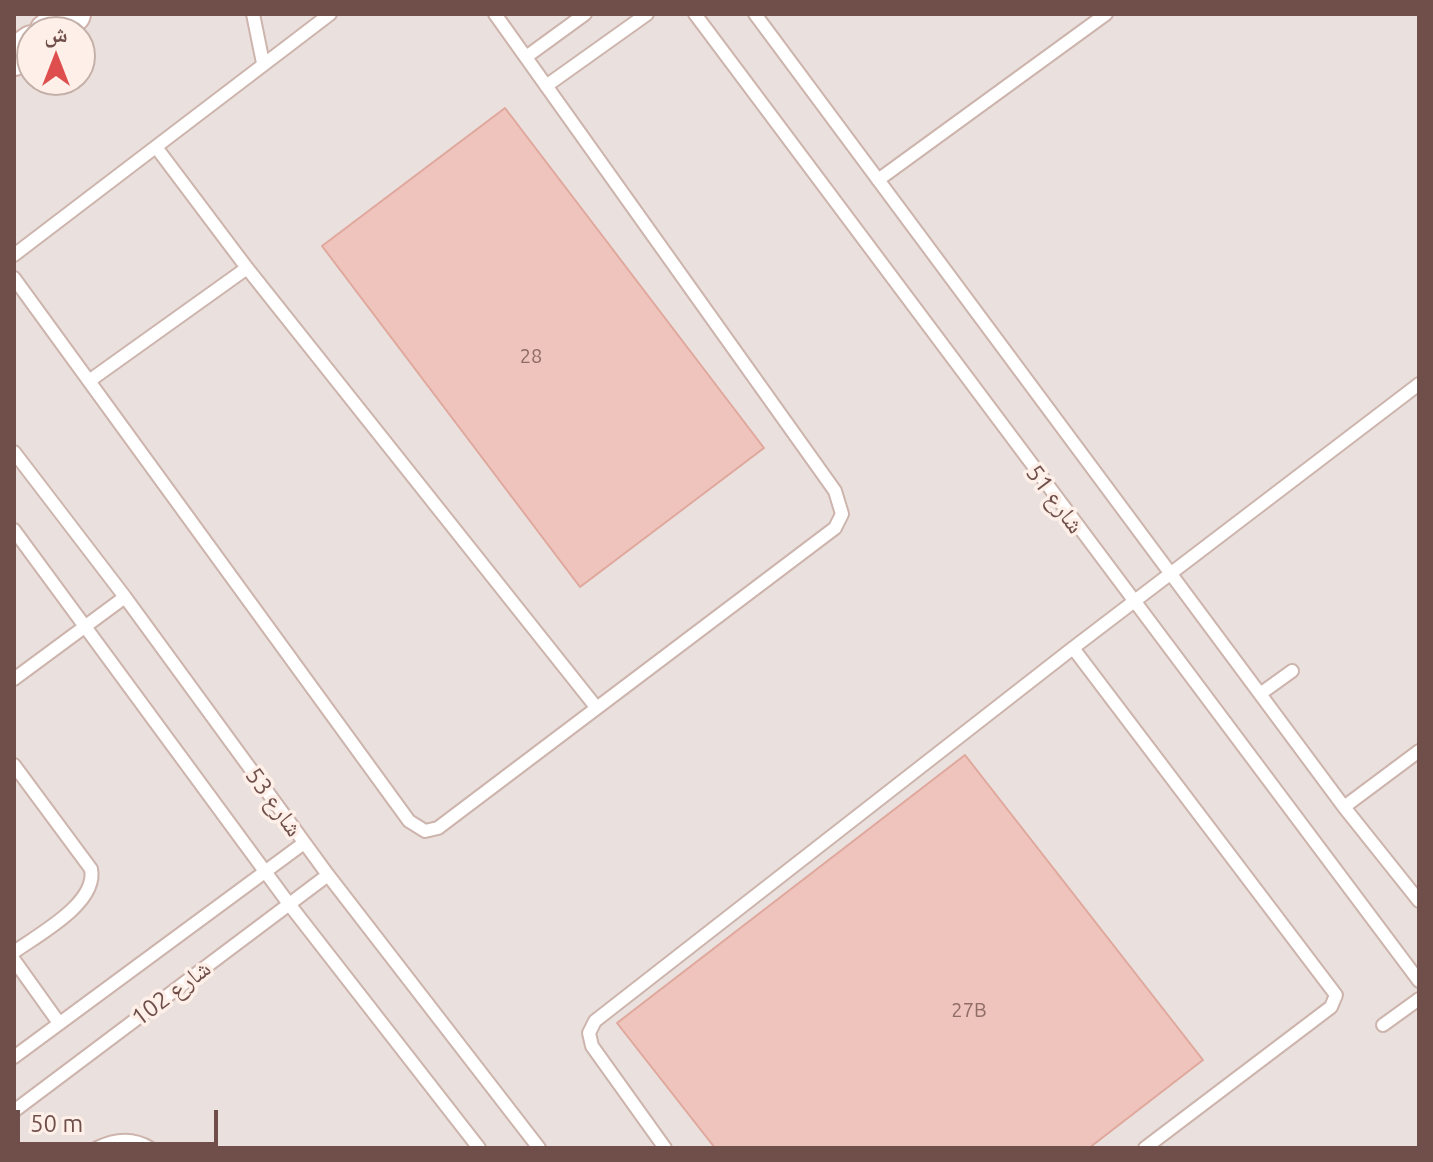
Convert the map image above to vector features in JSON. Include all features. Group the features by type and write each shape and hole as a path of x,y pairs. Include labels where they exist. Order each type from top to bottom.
{"lane":[{"path":"253,14 263,63"},
{"path":"14,255 330,14"},
{"path":"14,278 414,826 425,831 438,828 835,528 842,506 495,14"},
{"path":"526,57 585,14"},
{"path":"546,86 647,14"},
{"name":"شارع 51","path":"695,14 1132,602 1419,981"},
{"name":"شارع 51","path":"755,14 1344,807 1419,901"},
{"path":"878,180 1106,14"},
{"path":"156,147 247,268 596,707"},
{"path":"89,381 247,268"},
{"path":"665,1148 592,1046 589,1033 595,1021 1169,573 1419,384"},
{"name":"شارع 53","path":"14,452 125,597 328,875 539,1148"},
{"name":"شارع 53","path":"14,530 289,904 479,1148"},
{"path":"14,679 125,597"},
{"path":"1073,648 1336,995 1331,1007 1145,1148"},
{"path":"1260,694 1292,671"},
{"path":"1344,807 1419,751"},
{"path":"14,765 91,869 93,880 84,899 14,952"},
{"name":"شارع 102","path":"14,1057 304,843"},
{"name":"شارع 102","path":"14,1111 328,875"},
{"path":"14,960 59,1023"},
{"path":"1383,1025 1419,999"},
{"path":"97,1148 120,1140 134,1140 150,1148"}],"shaded area":[{"path":"14,14 1419,14 1419,1148 14,1148"}],"building":[{"path":"505,108 764,448 580,587 322,246"},
{"path":"965,755 1203,1060 1089,1148 715,1148 617,1023"}]}
